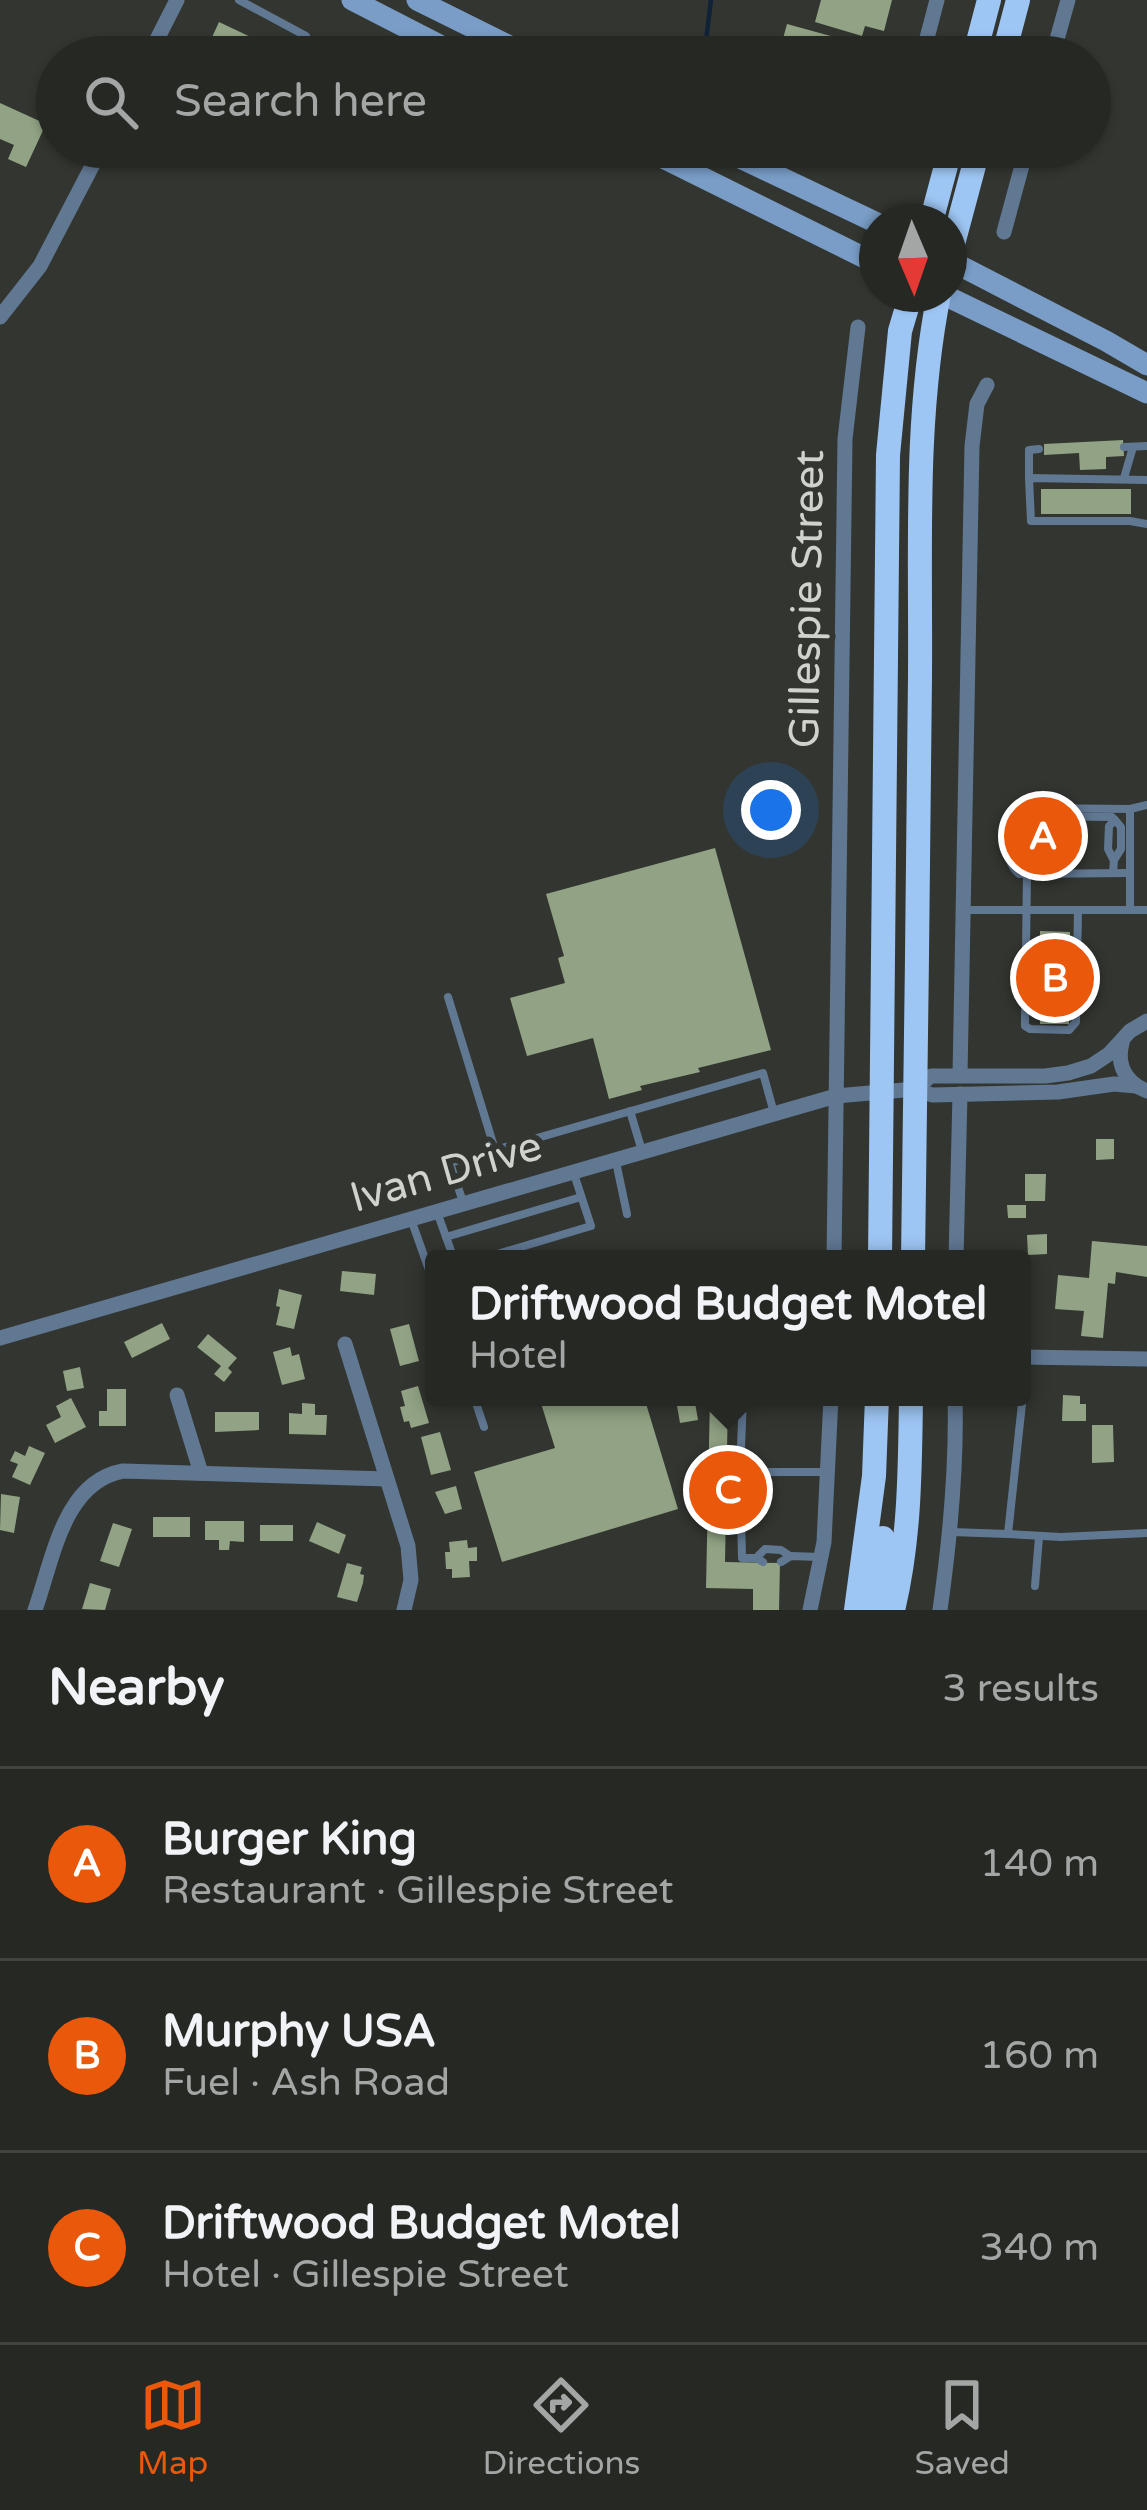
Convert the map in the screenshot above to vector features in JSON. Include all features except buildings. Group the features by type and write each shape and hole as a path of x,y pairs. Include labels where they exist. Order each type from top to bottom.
{"highway":[{"path":"980,36 989,0"},
{"path":"1009,36 1018,0"},
{"path":"937,204 946,168"},
{"path":"964,204 973,168"},
{"path":"880,1250 888,454 906,312"},
{"path":"913,1250 918,522 923,398 938,312"},
{"path":"856,1610 868,1528 877,1406"},
{"path":"893,1610 908,1521 911,1406"},
{"path":"872,1610 885,1520 885,1475 875,1454"}],"main road":[{"path":"352,0 422,36"},
{"path":"417,0 490,36"},
{"path":"698,168 859,254"},
{"path":"761,168 859,215"},
{"path":"967,268 1147,365"},
{"path":"967,306 1147,393"}],"street":[{"path":"159,36 177,0"},
{"path":"928,36 938,0"},
{"path":"1058,36 1067,0"},
{"path":"0,317 40,266 90,168"},
{"path":"1004,232 1021,168"},
{"name":"Gillespie Street","path":"833,1250 844,439 858,327"},
{"path":"960,1075 973,446 976,404 987,385"},
{"path":"915,1089 931,1076 1045,1076 1091,1066 1144,1018"},
{"path":"1123,1040 1120,1063 1124,1074 1141,1088"},
{"path":"915,1089 932,1095 1058,1092 1114,1084 1141,1088"},
{"name":"Ivan Drive","path":"0,1338 836,1096 915,1089"},
{"path":"956,1250 960,1094"},
{"path":"345,1344 411,1564 404,1610"},
{"path":"1031,1358 1147,1359"},
{"path":"176,1395 201,1473"},
{"path":"810,1610 821,1557 831,1406"},
{"path":"940,1610 957,1449 956,1406"},
{"path":"35,1610 69,1511 100,1478 123,1471 387,1479"}],"lane":[{"path":"239,0 305,36"},
{"path":"1124,478 1139,447"},
{"path":"1039,449 1029,450 1031,521 1147,524"},
{"path":"1029,478 1147,480"},
{"path":"1130,873 1019,874 1009,860 1011,811 1147,805"},
{"path":"1130,809 1130,910"},
{"path":"1010,815 1112,817 1121,826 1121,849 1113,874"},
{"path":"1027,874 1025,1026 1069,1030 1076,1022 1078,910"},
{"path":"963,910 1147,910"},
{"path":"448,997 495,1150"},
{"path":"464,1205 450,1163 763,1073 774,1114"},
{"path":"630,1112 642,1153"},
{"path":"616,1160 627,1214"},
{"path":"511,1250 591,1226 574,1173"},
{"path":"446,1237 581,1197"},
{"path":"437,1212 451,1250"},
{"path":"412,1220 425,1258"},
{"path":"477,1406 484,1427"},
{"path":"742,1406 742,1558 760,1560 765,1549 821,1557"},
{"path":"1007,1534 1020,1406"},
{"path":"740,1472 829,1472"},
{"path":"950,1532 1039,1537 1147,1533"},
{"path":"1035,1586 1039,1537"},
{"path":"781,1562 791,1556"}],"waterway":[{"path":"707,36 711,0"}],"place":[{"name":"Burger King","path":"1043,836"},
{"name":"Murphy USA","path":"1055,978"},
{"name":"Driftwood Budget Motel","path":"728,1490"}]}
